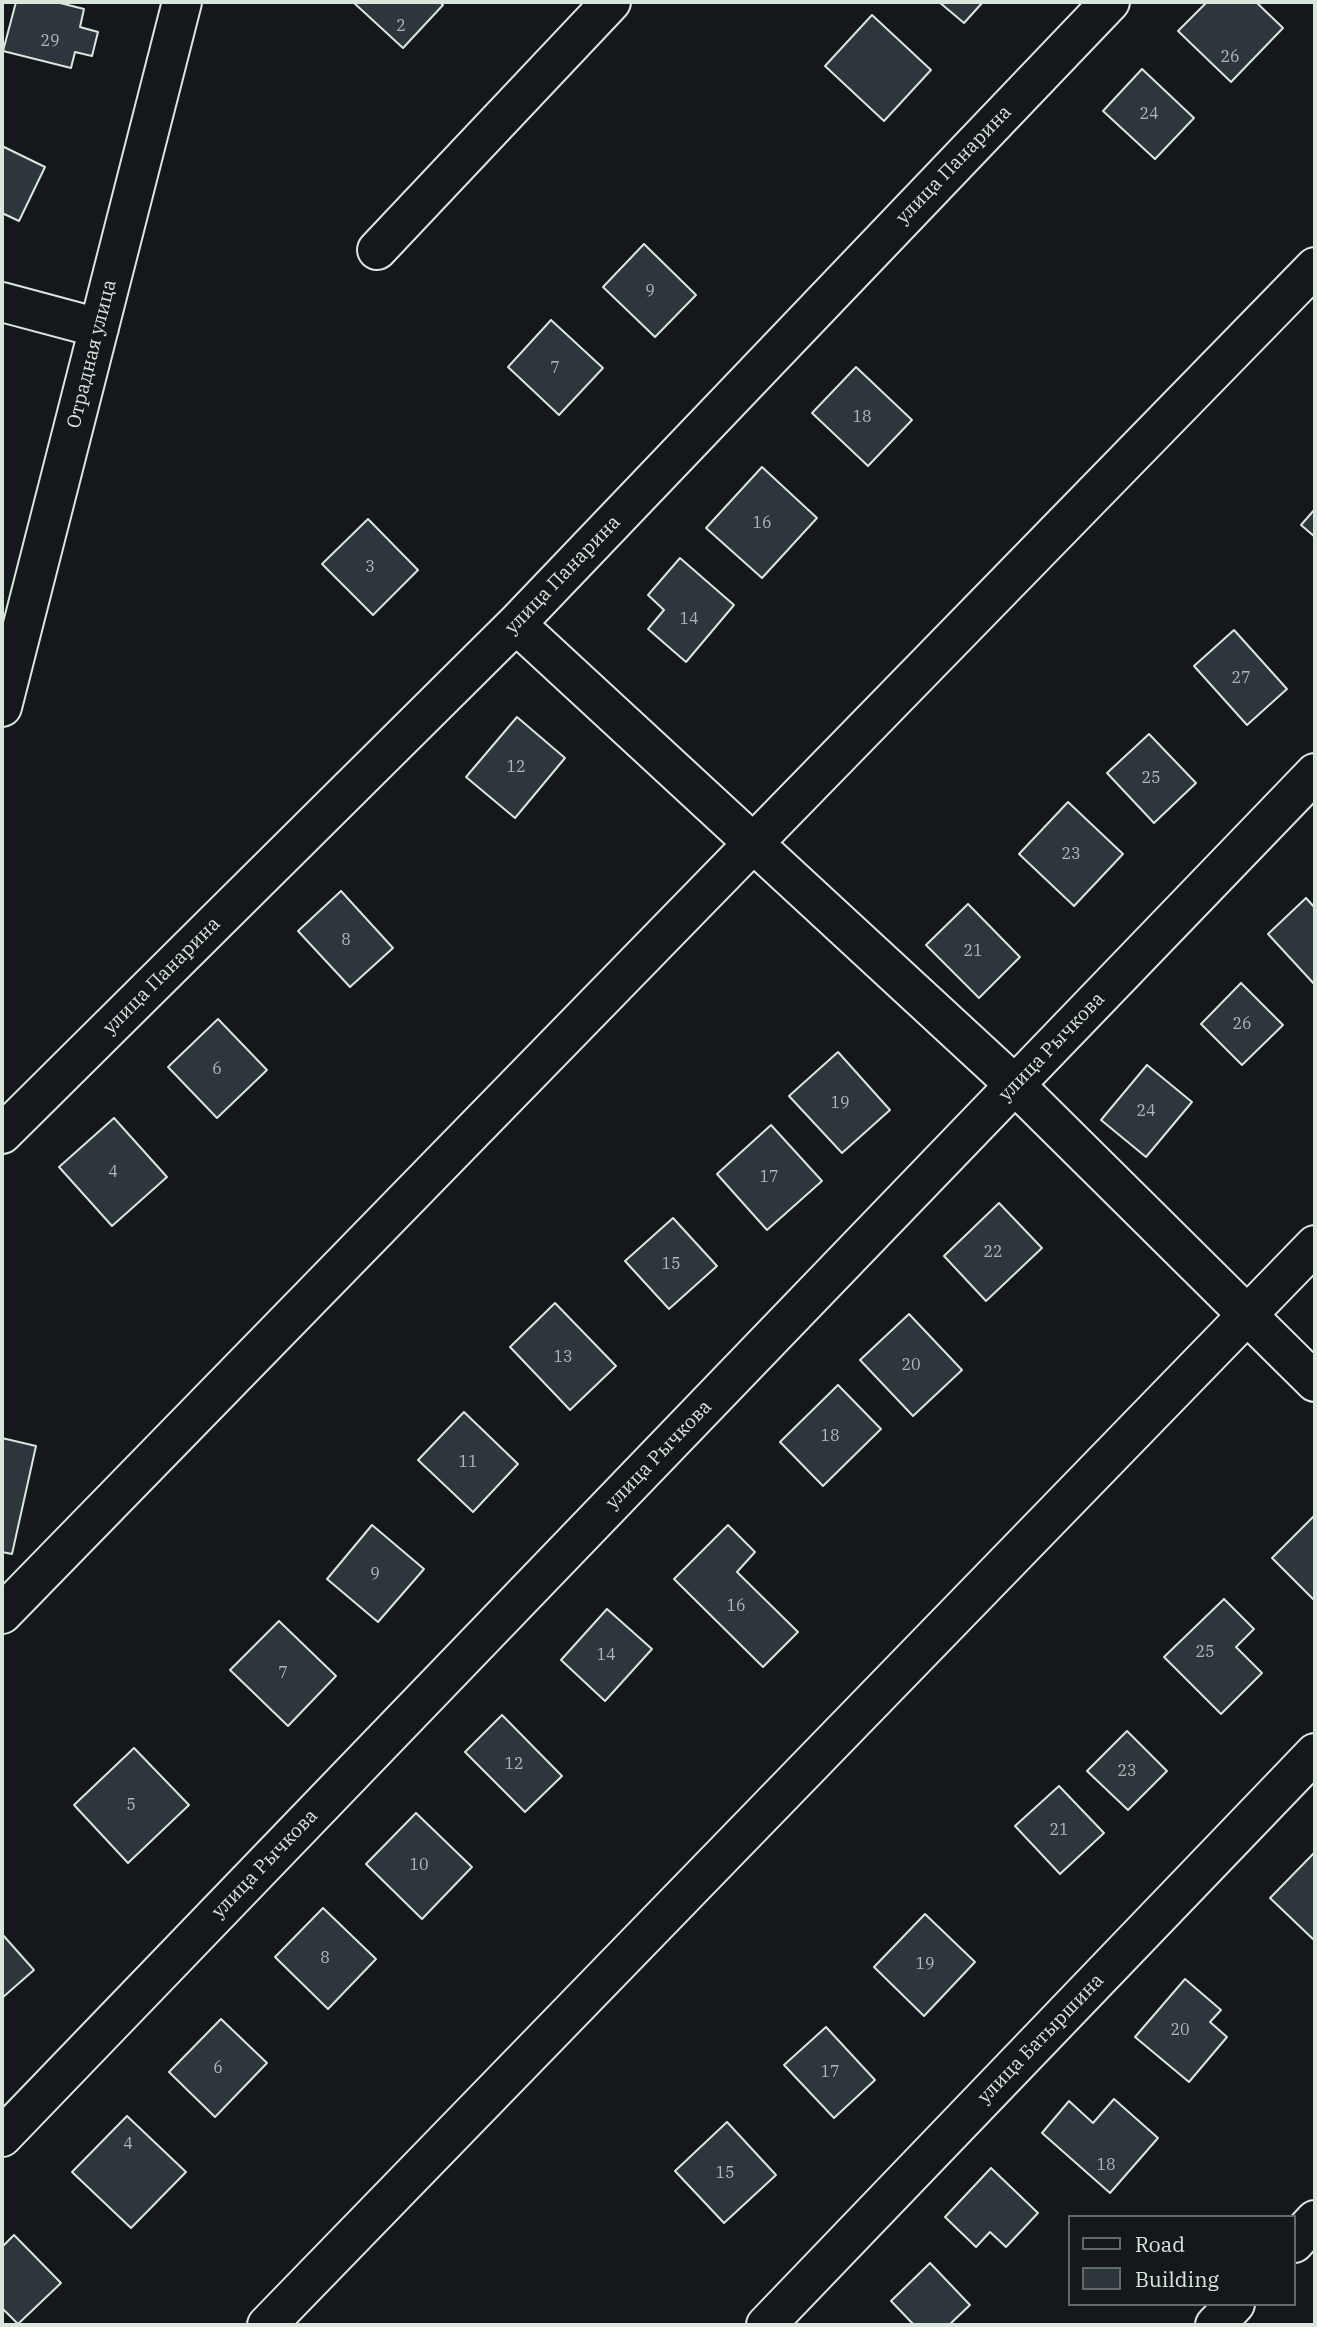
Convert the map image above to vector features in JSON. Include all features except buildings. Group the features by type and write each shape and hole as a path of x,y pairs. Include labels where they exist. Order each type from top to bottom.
{"street":[{"path":"377,250 611,2"},
{"name":"улица Панарина","path":"2,1134 516,624 1110,2"},
{"name":"Отрадная улица","path":"2,707 99,328 185,9"},
{"path":"2,1614 1315,267"},
{"path":"2,302 99,328"},
{"path":"516,624 1015,1085 1315,1382"},
{"name":"улица Рычкова","path":"2,2137 1315,773"},
{"path":"267,2325 1315,1245"},
{"name":"улица Батыршина","path":"766,2325 1315,1753"},
{"path":"1296,2240 1315,2221"},
{"path":"1215,2325 1233,2306"}]}
